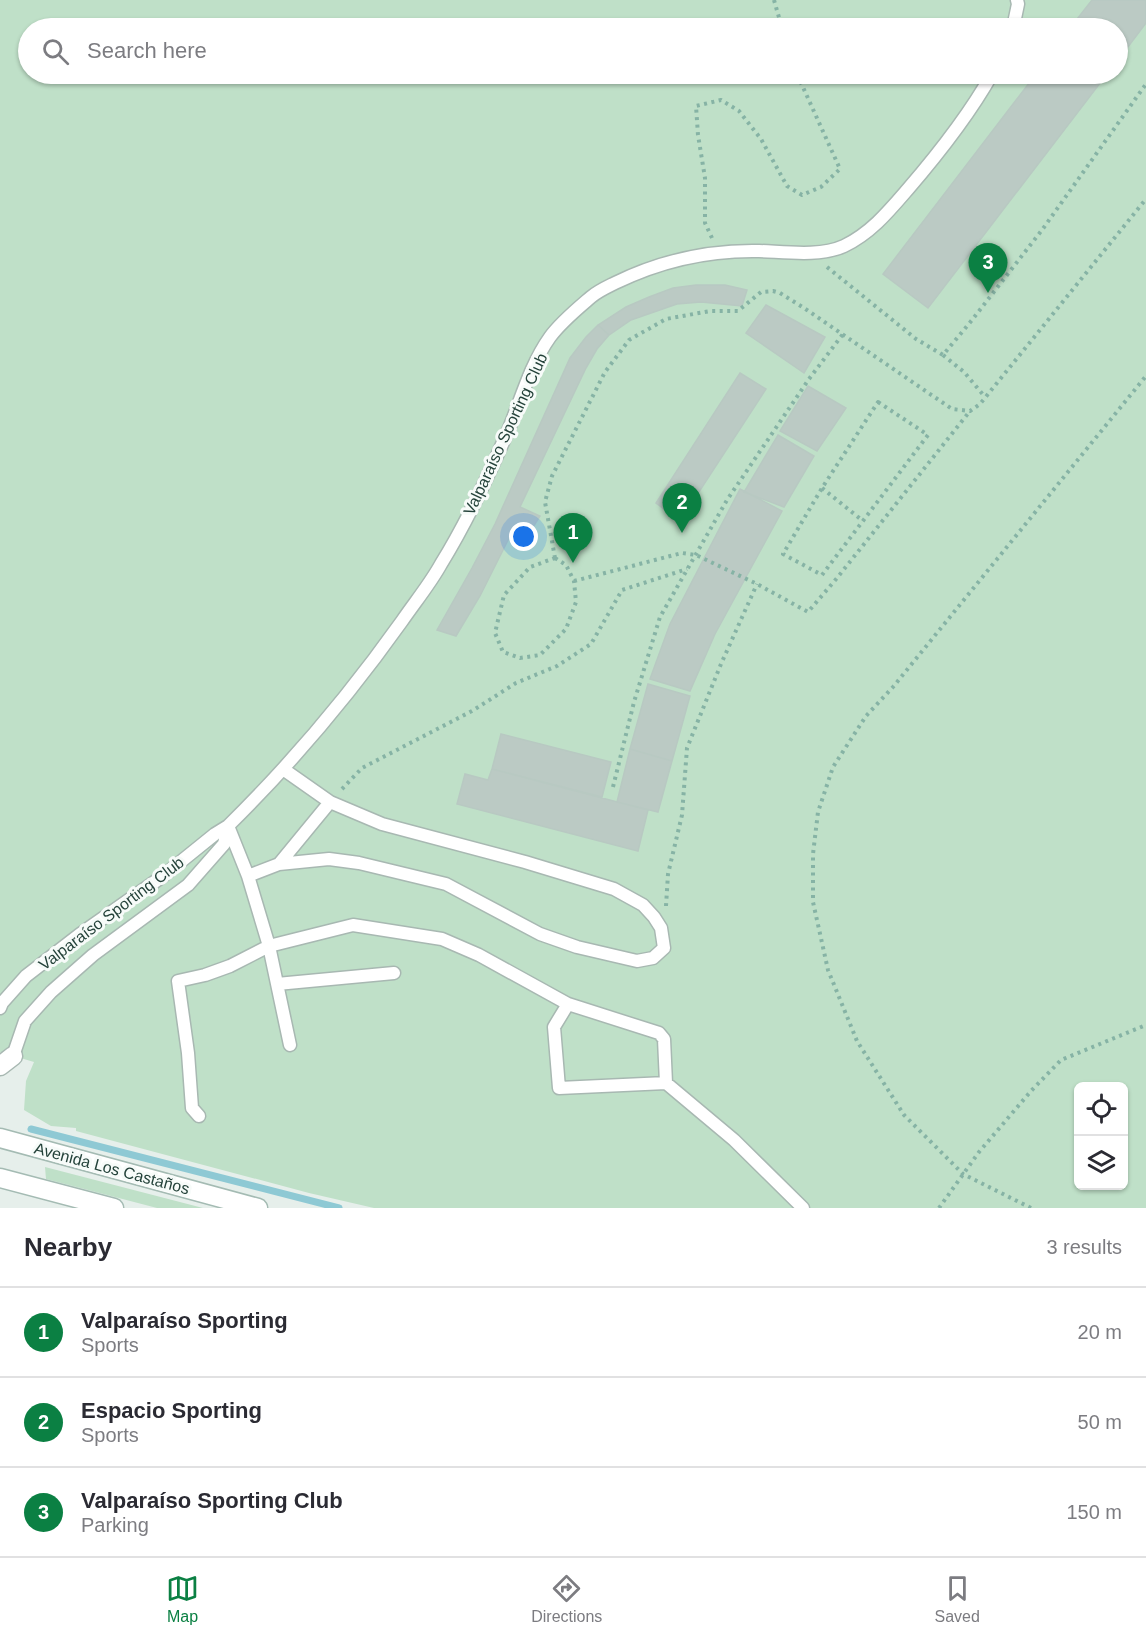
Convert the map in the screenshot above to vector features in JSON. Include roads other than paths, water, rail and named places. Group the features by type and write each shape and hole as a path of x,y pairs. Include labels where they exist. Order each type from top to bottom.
{"main road":[{"name":"Avenida Los Castaños","path":"0,1138 258,1208"},
{"path":"0,1178 114,1208"}],"lane":[{"path":"1015,18 1017,0"},
{"name":"Valparaíso Sporting Club","path":"0,1008 26,976 79,935 163,876 214,834 228,826 283,769 321,725 381,650 440,567 475,502 508,431 533,369 549,338 566,320 594,294 633,274 668,262 720,253 755,251 810,254 843,246 876,225 944,146 985,84"},
{"path":"248,876 279,864 329,859 359,864 447,884 540,934 577,947 637,962 653,958 664,948 661,928 643,905 614,889 525,862 382,824 330,802 283,769"},
{"path":"279,864 330,802"},
{"path":"228,826 248,876 269,946 290,1045"},
{"name":"Valparaíso Sporting Club","path":"6,1061 25,1021 51,992 93,955 188,885 224,844 228,826"},
{"path":"199,1116 192,1108 188,1053 178,981 230,966 269,946 352,925 442,939 479,955 568,1004 659,1033 664,1039 666,1083"},
{"path":"277,984 394,973"},
{"path":"568,1004 554,1027 559,1088 666,1083 734,1140 803,1208"}],"waterway":[{"path":"31,1129 339,1208"}],"place":[{"name":"Valparaíso Sporting Club","path":"988,293"},
{"name":"Espacio Sporting","path":"682,533"},
{"name":"Valparaíso Sporting","path":"573,563"}]}
